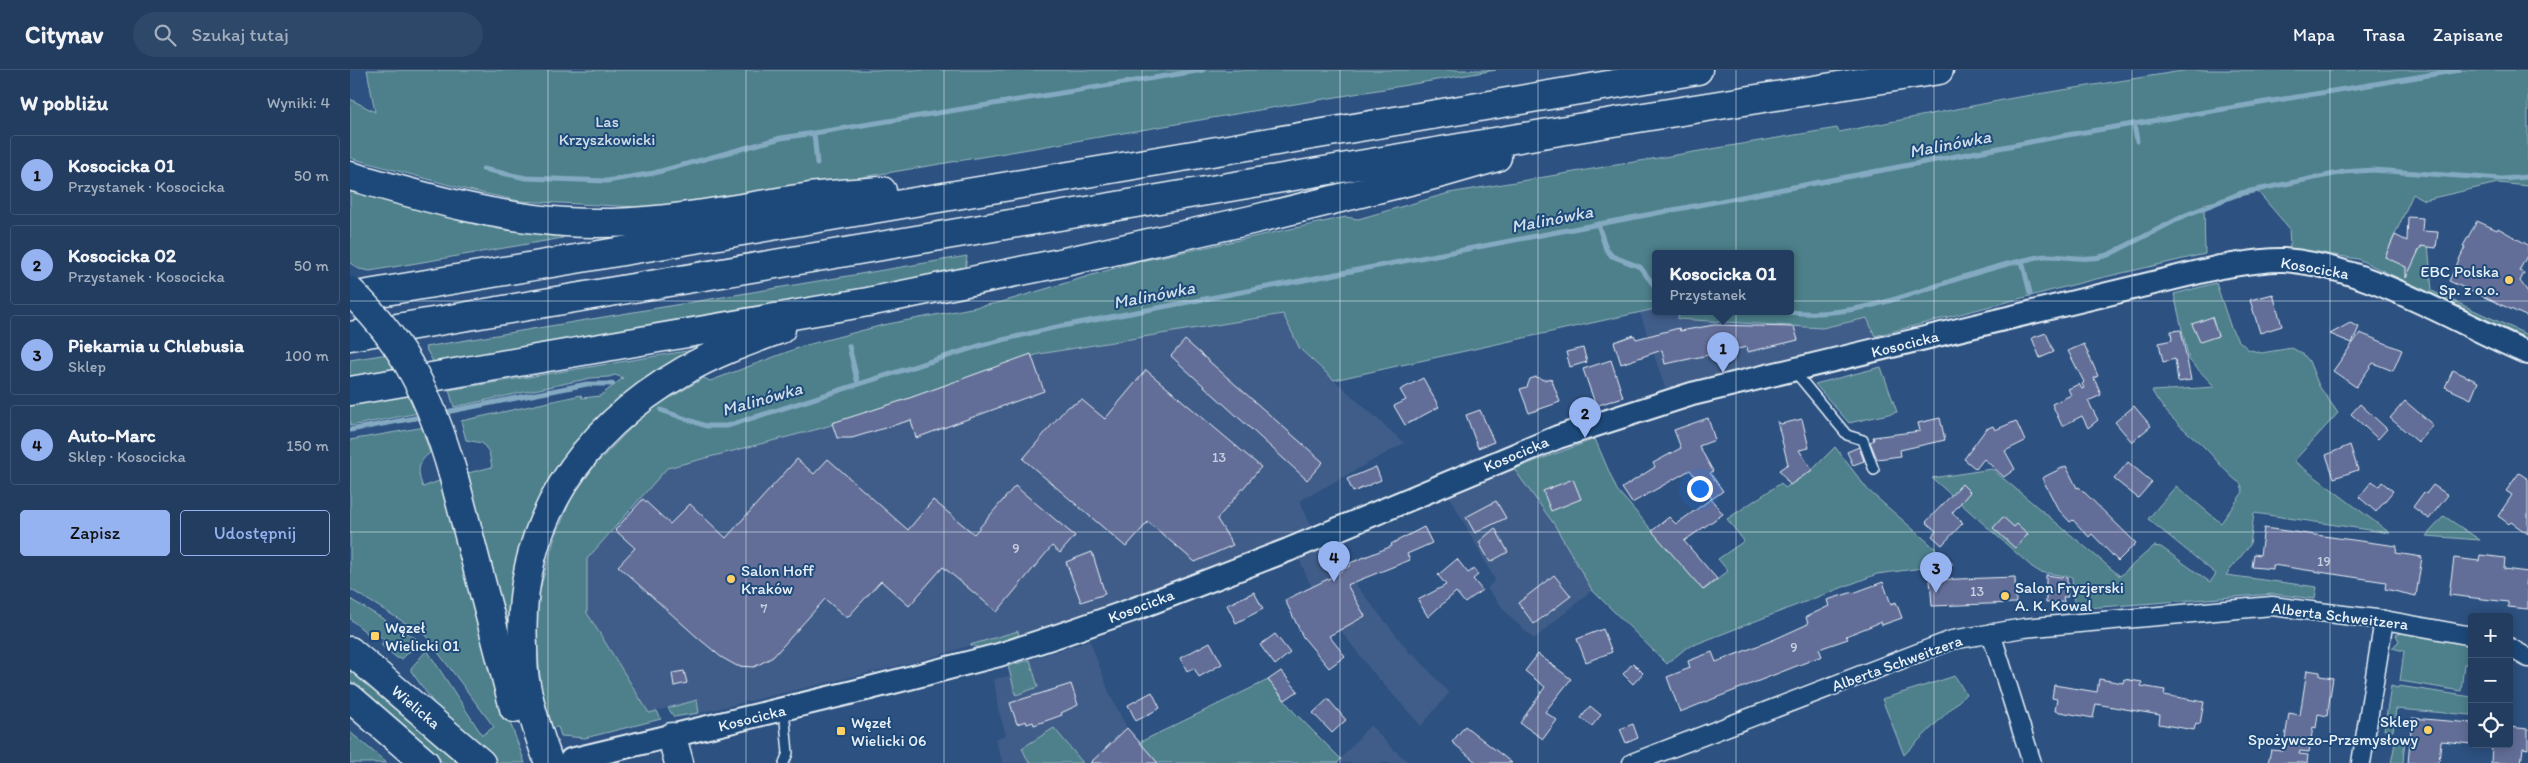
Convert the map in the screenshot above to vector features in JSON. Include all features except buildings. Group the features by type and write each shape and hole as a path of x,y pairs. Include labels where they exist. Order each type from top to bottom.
{"main road":[{"path":"350,297 1698,70"},
{"path":"350,336 1619,121 1940,70"},
{"path":"350,390 868,302 1060,263 1438,174 1619,121"},
{"path":"350,176 471,210 567,223 672,218 813,197 885,191 1004,187"},
{"path":"350,291 378,319 415,372 437,420 453,474 512,703 536,763"},
{"path":"560,762 538,735 524,678 522,622 528,566 545,519 563,481 604,431 654,390 684,371 721,352 780,330 868,302"},
{"name":"Wielicka","path":"350,651 481,763"},
{"path":"350,698 425,763"},
{"path":"672,737 679,763"}],"street":[{"name":"Kosocicka","path":"560,762 784,710 999,655 1132,610 1288,550 1558,437 1692,394 2195,273 2275,260 2323,266 2356,274 2528,352"},
{"name":"Alberta Schweitzera","path":"1632,763 1952,640 1991,633 2272,606 2384,620 2468,635"},
{"path":"2361,763 2384,620"},
{"path":"1991,633 2032,763"},
{"path":"2513,649 2528,658"}],"lane":[{"path":"1794,370 1847,436 1863,440 1874,470"},
{"path":"784,710 788,753 784,763"}],"shaded area":[{"path":"1652,310 1652,315 1679,315 1678,319 1822,328 1867,318 1875,336 1665,388 1640,313"},
{"path":"1283,314 1300,349 1404,443 1300,501 1311,526 1283,537 1279,542 1129,601 1019,638 1017,631 923,660 699,713 697,700 649,713 587,613 587,558 667,468 822,428 1039,354"},
{"path":"1514,469 1554,524 1592,590 1534,639 1510,617 1487,588 1495,580 1450,497"},
{"path":"1347,539 1340,565 1411,654 1412,652 1449,693 1421,726 1370,669 1317,599 1299,559"},
{"path":"1090,641 1110,695 1127,728 1138,743 1158,763 1003,763 995,739 1006,735 998,709 994,679 1010,676 1008,666"},
{"path":"1370,725 1393,749 1410,763 1337,763"}],"green space":[{"name":"Las Krzyszkowicki","path":"367,70 1496,70 792,189 658,208 519,201 464,189 350,158 350,99 375,112"},
{"path":"2188,70 2528,70 2528,186 2498,183 2424,200 2413,194 2385,257 2407,267 2420,248 2428,243 2432,291 2528,335 2528,339 2358,259 2290,248 2289,228 2258,192 2204,204 2205,254 2092,280 1875,336 1867,318 1822,328 1678,319 1679,315 1794,315 1794,250 1652,250 1652,310 1334,380 1300,349 1283,314 1039,354 822,428 667,468 587,559 587,613 649,713 657,711 661,719 585,738 561,736 558,727 551,728 541,687 537,645 537,599 554,540 571,499 596,464 647,411 704,378 710,381 803,346 883,325 1002,302 1132,263 1346,217 1358,219 1449,193 1837,128 1839,132 2013,98"},
{"path":"350,189 455,218 509,229 563,235 563,238 370,271 359,269 350,263"},
{"path":"967,256 965,271 436,367 425,347"},
{"path":"2216,283 2231,328 2238,340 2248,349 2261,353 2292,348 2303,354 2309,361 2319,386 2338,413 2294,461 2390,533 2254,513 2250,545 2226,575 2317,587 2315,599 2273,594 2074,609 2072,577 2040,572 2032,567 1932,478 1992,469 2120,576 2154,546 2161,547 2210,582 2216,574 2148,519 2176,486 2221,523 2243,492 2241,484 2181,427 2157,400 2152,391 2215,387 2189,360 2174,294"},
{"path":"717,346 609,410 511,614 509,639 468,473 492,467 489,452 482,443 466,440 461,421 581,395 582,398 600,396 623,378 615,375 591,378 454,407 449,390"},
{"path":"388,354 400,374 350,382 350,360"},
{"path":"1881,367 1897,412 1849,423 1815,384"},
{"path":"411,395 419,413 350,426 350,405"},
{"path":"425,427 427,434 424,435 430,453 420,464 421,482 423,487 444,479 503,703 525,763 498,763 452,725 411,671 411,668 427,650 482,735 494,727 425,635 350,589 350,440"},
{"path":"1595,439 1617,490 1704,590 1728,571 1718,559 1744,541 1727,519 1781,483 1785,488 1812,470 1835,447 1868,490 1953,564 1877,574 1686,648 1667,664 1592,590 1554,524 1514,469"},
{"path":"2444,516 2480,540 2426,536"},
{"path":"350,599 420,641 402,659 397,658 381,645 384,640 373,630 368,634 350,619"},
{"path":"1018,631 1019,638 983,649 970,645"},
{"path":"2405,632 2468,643 2468,664 2464,664 2461,691 2400,681 2404,651 2392,648 2399,641 2396,635"},
{"path":"1030,660 1038,687 1016,695 1008,666"},
{"path":"350,666 464,763 444,763 350,682"},
{"path":"1955,676 1966,694 1904,755 1882,699"},
{"path":"1268,680 1294,712 1341,759 1337,763 1158,763 1138,743"},
{"path":"2391,686 2468,696 2468,715 2396,709 2393,731 2384,730"},
{"path":"697,700 699,713 674,717 668,708"},
{"path":"1054,728 1083,763 1029,763 1022,748"},
{"path":"350,732 387,763 350,763"},
{"path":"2396,738 2405,739 2403,763 2391,763"}],"waterway":[{"path":"817,164 814,133 1203,70"},
{"name":"Malinówka","path":"661,410 706,426 727,426 982,345 1052,328 2067,135 2459,70"},
{"path":"2134,124 2137,141"},
{"path":"483,169 526,178 607,181 654,173 781,138 814,133"},
{"path":"1794,312 1819,313 1877,304 1992,268 2037,257 2085,258 2108,255 2186,215 2241,193 2344,172 2373,170 2502,179 2528,177"},
{"path":"1598,224 1606,249 1612,256 1640,267 1652,283"},
{"path":"2022,261 2030,293"},
{"path":"849,346 858,384"},
{"name":"Malinówka","path":"441,413 587,384 613,384"},
{"name":"Malinówka","path":"350,430 426,416"}],"place":[{"name":"EBC Polska Sp. z o.o.","path":"2509,280"},
{"name":"Kosocicka 01","path":"1723,373"},
{"name":"Kosocicka 02","path":"1585,438"},
{"name":"Salon Hoff Kraków","path":"731,579"},
{"name":"Auto-Marc","path":"1334,582"},
{"name":"Piekarnia u Chlebusia","path":"1936,593"},
{"name":"Salon Fryzjerski A. K. Kowal","path":"2005,596"},
{"name":"Węzeł Wielicki 01","path":"375,636"},
{"name":"Sklep Spożywczo-Przemysłowy","path":"2428,730"},
{"name":"Węzeł Wielicki 06","path":"841,731"}]}
